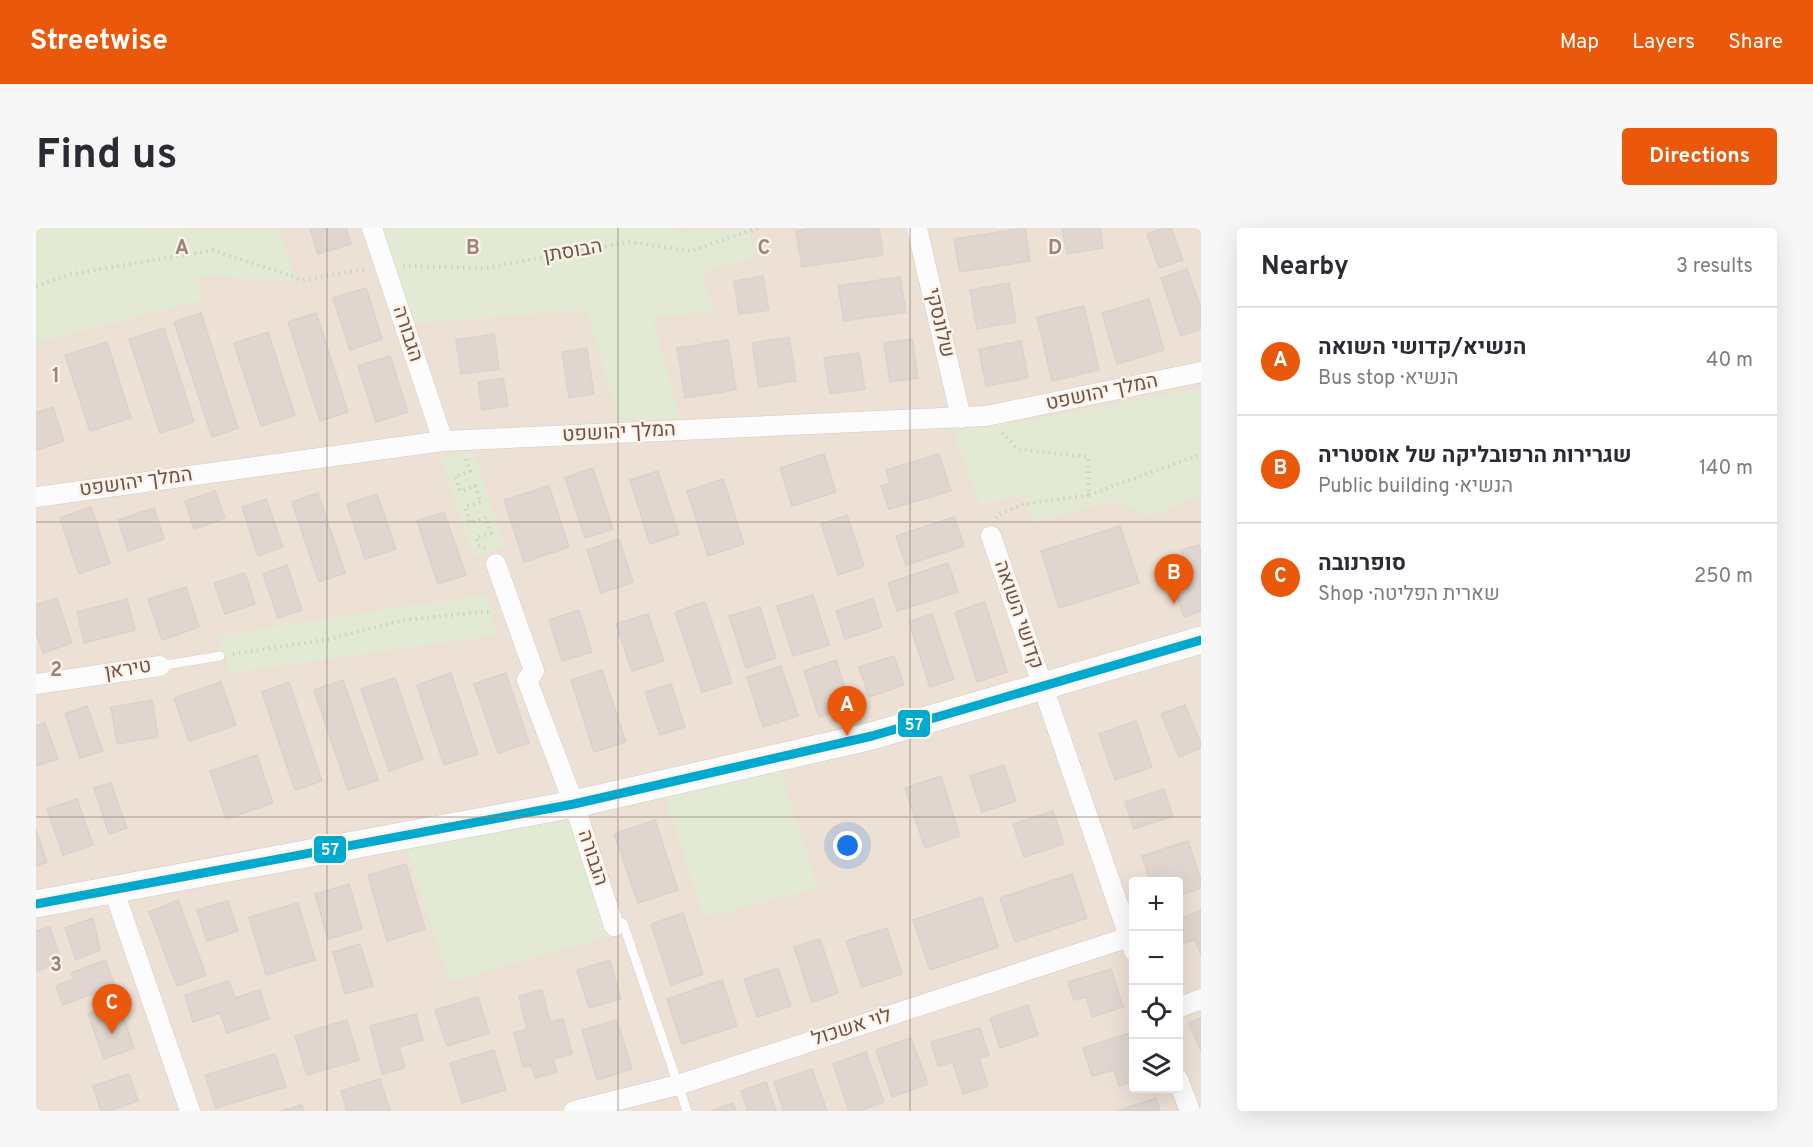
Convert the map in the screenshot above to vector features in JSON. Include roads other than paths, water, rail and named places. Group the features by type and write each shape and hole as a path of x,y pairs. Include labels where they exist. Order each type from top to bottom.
{"street":[{"name":"הגבורה","path":"372,228 443,441"},
{"name":"שלונסקי","path":"917,228 961,418"},
{"name":"המלך יהושפט","path":"36,497 443,441 986,416 1201,372"},
{"name":"קדושי השואה","path":"991,536 1129,938"},
{"name":"הגבורה","path":"496,564 534,671 527,680 574,804 614,926"},
{"path":"36,904 574,804 872,736 1201,640"},
{"name":"טיראן","path":"36,684 159,666"},
{"path":"114,891 190,1111"},
{"name":"לוי אשכול","path":"574,1111 678,1085 1129,945"},
{"path":"1183,1006 1201,999"},
{"path":"1183,1091 1190,1111"}],"lane":[{"name":"טיראן","path":"159,666 220,656"},
{"name":"הגבורה","path":"614,926 623,923 687,1111"}],"place":[{"name":"שגרירות הרפובליקה של אוסטריה","path":"1174,604"},
{"name":"הנשיא/קדושי השואה","path":"847,736"},
{"name":"סופרנובה","path":"112,1034"}]}
